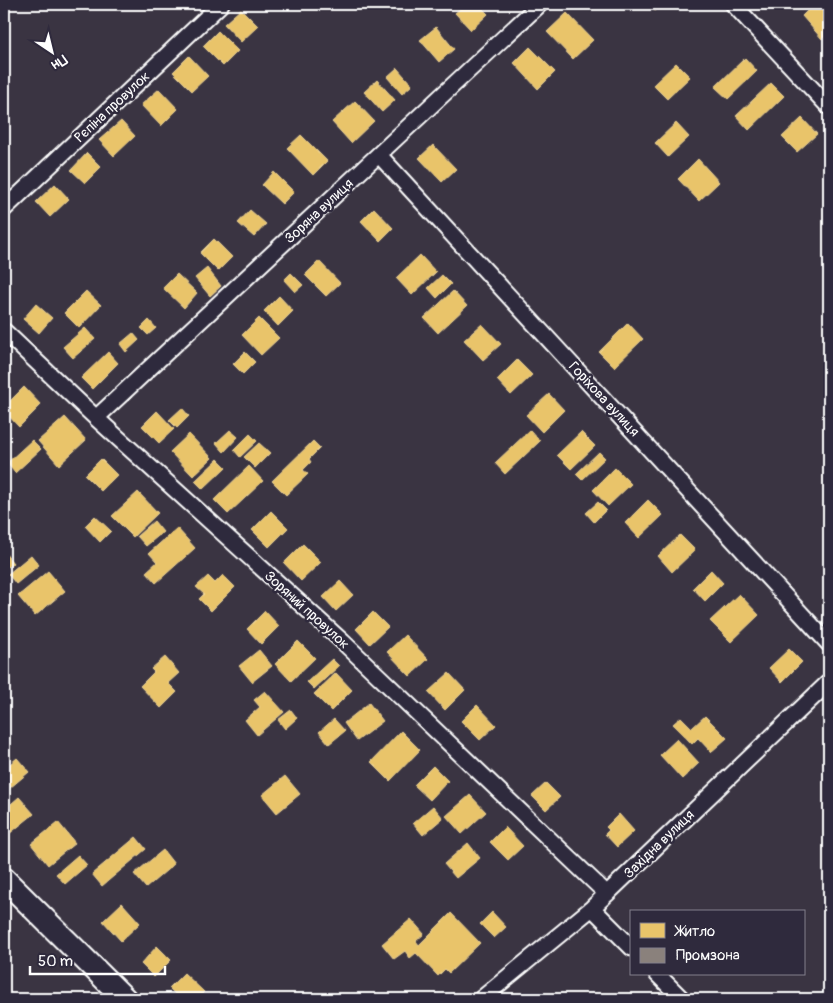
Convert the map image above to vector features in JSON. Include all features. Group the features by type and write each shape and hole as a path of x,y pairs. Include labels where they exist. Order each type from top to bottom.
{"street":[{"name":"Рєпіна провулок","path":"4,209 221,4"},
{"name":"Зоряна вулиця","path":"96,418 540,4"},
{"path":"733,4 829,107"},
{"name":"Горіхова вулиця","path":"379,155 829,644"},
{"name":"Зоряний провулок","path":"4,331 96,418 343,642 607,894"},
{"name":"Західна вулиця","path":"481,999 592,908 829,682"},
{"path":"4,879 125,999"},
{"path":"592,908 630,946"},
{"path":"659,976 682,999"}],"building: Житло":[{"path":"466,4 478,4 488,14 471,30 455,13"},
{"path":"649,4 663,4 655,11"},
{"path":"814,4 829,4 829,31 822,39 802,16"},
{"path":"241,9 258,26 241,42 224,24"},
{"path":"567,13 593,40 573,59 547,32"},
{"path":"436,27 454,49 439,62 420,40"},
{"path":"218,31 238,51 223,66 203,46"},
{"path":"530,47 555,72 538,89 514,63"},
{"path":"189,56 208,76 192,91 173,72"},
{"path":"745,58 757,71 728,99 715,87"},
{"path":"676,63 690,77 667,99 653,85"},
{"path":"397,68 412,85 402,94 387,77"},
{"path":"377,80 395,100 382,112 364,92"},
{"path":"771,83 784,96 749,130 736,116"},
{"path":"159,89 178,109 161,126 141,105"},
{"path":"355,101 374,121 351,143 332,122"},
{"path":"802,118 817,134 797,152 782,137"},
{"path":"121,121 135,136 114,156 99,140"},
{"path":"676,123 689,137 668,157 655,143"},
{"path":"301,135 327,161 313,175 287,148"},
{"path":"433,145 456,169 442,182 419,158"},
{"path":"87,153 101,167 85,183 71,170"},
{"path":"698,159 719,182 699,201 678,179"},
{"path":"274,172 294,192 282,204 262,185"},
{"path":"55,184 69,199 50,217 36,202"},
{"path":"374,208 393,228 380,241 361,221"},
{"path":"250,210 266,224 254,237 238,223"},
{"path":"214,239 232,257 218,271 200,253"},
{"path":"420,255 436,272 412,295 396,278"},
{"path":"319,261 340,283 326,296 305,275"},
{"path":"207,268 221,286 210,296 195,278"},
{"path":"291,273 303,285 295,292 284,280"},
{"path":"177,274 197,293 184,308 163,288"},
{"path":"442,275 451,284 437,298 428,288"},
{"path":"86,291 101,305 79,328 64,313"},
{"path":"453,291 467,306 438,333 424,318"},
{"path":"279,296 293,311 278,326 264,311"},
{"path":"36,304 52,318 39,333 23,319"},
{"path":"259,318 279,338 261,355 242,335"},
{"path":"149,320 156,328 148,335 141,328"},
{"path":"628,323 643,339 614,367 599,352"},
{"path":"482,324 501,344 483,360 464,340"},
{"path":"85,328 95,339 73,358 63,347"},
{"path":"133,333 139,340 126,352 120,344"},
{"path":"108,352 118,363 92,389 81,378"},
{"path":"245,352 255,362 243,374 233,364"},
{"path":"517,360 532,375 511,395 497,380"},
{"path":"24,387 41,405 19,427 4,411 4,407"},
{"path":"549,394 564,410 542,432 526,415"},
{"path":"182,408 189,416 177,428 169,420"},
{"path":"157,411 174,429 159,443 142,426"},
{"path":"65,417 86,440 59,465 38,441"},
{"path":"230,430 238,437 224,452 216,443"},
{"path":"530,430 540,441 505,474 495,463"},
{"path":"581,432 595,446 571,469 557,455"},
{"path":"189,434 212,458 193,476 170,452"},
{"path":"250,434 257,441 240,457 234,450"},
{"path":"32,440 41,449 15,473 7,463"},
{"path":"313,441 320,448 309,459 311,462 303,470 308,474 286,495 272,481"},
{"path":"259,443 270,453 255,468 244,457"},
{"path":"599,452 605,458 582,480 576,474"},
{"path":"101,459 117,475 101,491 85,475"},
{"path":"218,459 226,467 203,489 195,481"},
{"path":"249,466 263,481 228,514 214,500"},
{"path":"615,468 631,484 608,506 593,490"},
{"path":"138,492 158,513 133,537 112,516"},
{"path":"648,500 663,515 639,538 625,523"},
{"path":"598,502 606,510 594,522 586,513"},
{"path":"271,511 288,528 269,547 252,530"},
{"path":"95,516 111,531 100,542 85,526"},
{"path":"154,521 163,532 146,546 137,536"},
{"path":"177,528 195,548 156,583 146,572 157,562 149,553"},
{"path":"680,535 695,550 672,572 658,556"},
{"path":"303,544 321,562 301,581 284,563"},
{"path":"4,552 13,563 4,570"},
{"path":"31,555 39,565 16,584 8,574"},
{"path":"711,570 723,583 705,601 693,588"},
{"path":"48,571 65,591 35,616 18,596"},
{"path":"223,575 235,587 211,611 199,599 204,594 196,587 208,576 215,583"},
{"path":"340,581 353,595 336,611 323,597"},
{"path":"739,594 759,615 731,642 710,621"},
{"path":"265,611 279,626 261,644 247,629"},
{"path":"373,612 388,627 370,644 356,629"},
{"path":"405,635 428,659 410,676 387,652"},
{"path":"298,641 315,658 291,681 275,664"},
{"path":"789,649 802,662 782,682 769,668"},
{"path":"259,650 272,666 252,682 239,666"},
{"path":"165,657 179,673 168,683 177,692 161,708 140,686 154,672 151,669"},
{"path":"332,659 339,666 314,689 307,682"},
{"path":"336,673 352,690 331,711 314,694"},
{"path":"449,673 465,690 445,710 428,692"},
{"path":"265,691 284,712 257,735 245,720 260,707 254,700"},
{"path":"369,703 383,721 357,741 344,723"},
{"path":"477,705 496,725 480,740 461,721"},
{"path":"291,710 297,718 285,729 278,720"},
{"path":"705,716 727,738 711,752 698,738 692,744 673,724 681,717 692,728"},
{"path":"334,719 345,731 329,744 319,732"},
{"path":"401,731 420,750 390,781 371,762"},
{"path":"677,739 699,763 682,779 660,755"},
{"path":"17,758 29,772 4,793 4,769"},
{"path":"433,766 448,781 430,800 414,785"},
{"path":"285,776 300,794 277,813 262,795"},
{"path":"546,783 560,797 546,810 532,796"},
{"path":"470,795 486,812 462,834 446,816"},
{"path":"19,797 34,814 9,834 4,828 4,810"},
{"path":"433,806 443,818 423,835 413,823"},
{"path":"619,814 634,831 617,847 605,834 609,830 606,827"},
{"path":"58,822 75,843 48,865 31,844"},
{"path":"505,827 523,846 508,860 490,842"},
{"path":"136,837 146,849 102,886 92,874"},
{"path":"468,843 480,858 456,878 444,864"},
{"path":"163,850 174,864 146,888 134,874"},
{"path":"78,855 87,865 65,884 56,874"},
{"path":"122,903 140,923 121,941 103,921"},
{"path":"492,912 506,927 494,938 480,924"},
{"path":"451,913 480,943 449,973 445,969 438,976 416,953 410,958 405,951 394,959 382,944 411,919 424,934 416,941 419,945"},
{"path":"157,946 171,960 154,977 141,964"},
{"path":"184,973 204,992 197,999 180,999 169,988"}],"building: Промзона":[{"path":"829,505 829,515 824,510"}]}
